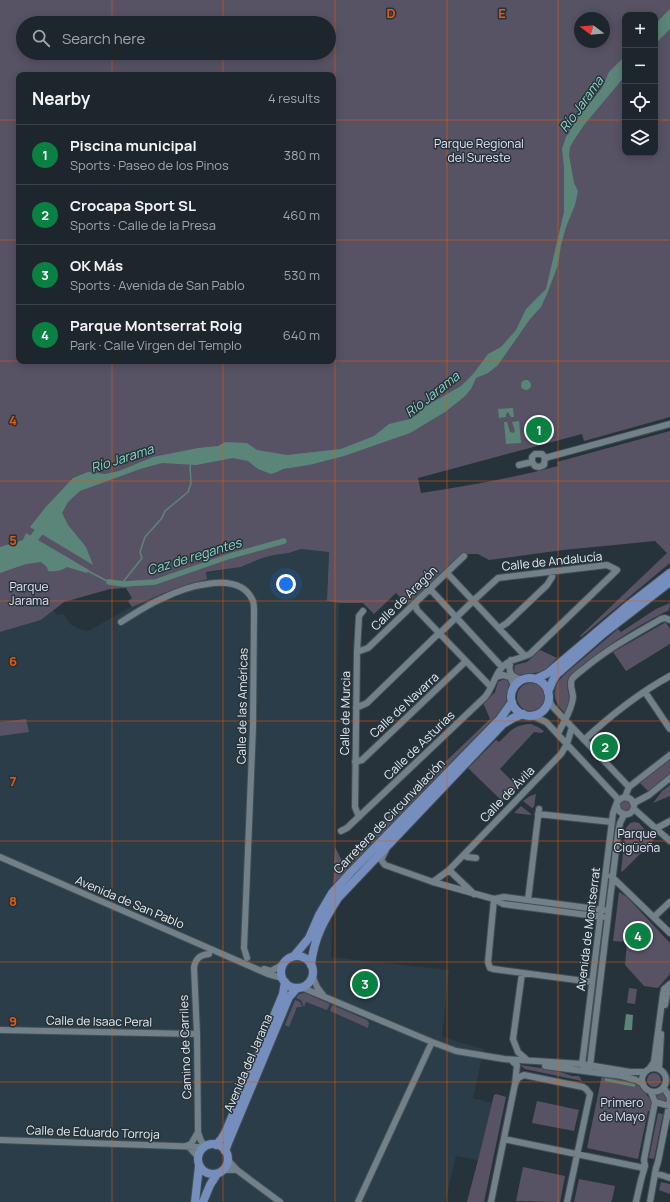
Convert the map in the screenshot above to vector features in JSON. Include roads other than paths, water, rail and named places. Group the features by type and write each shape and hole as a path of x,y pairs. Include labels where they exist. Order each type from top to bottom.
{"main road":[{"path":"536,679 548,673 624,608 670,573"},
{"path":"549,696 546,686 532,678 523,680 514,689 512,702 514,707 523,714 533,716 544,710 549,696 553,680 558,674 604,633 670,582"},
{"name":"Carretera de Circunvalación","path":"294,956 309,938 319,915 337,888 500,719 512,702"},
{"name":"Carretera de Circunvalación","path":"311,965 318,932 338,898 503,724 523,714"},
{"path":"294,956 304,957 311,965 312,975 308,983 299,987 290,986 283,980 281,969 285,960 294,956"},
{"name":"Avenida del Jarama","path":"216,1145 226,1131 283,994 283,980"},
{"name":"Avenida del Jarama","path":"225,1151 290,996 299,987"},
{"path":"195,1202 199,1166 198,1156 200,1151 205,1147 216,1145 225,1151 228,1160 210,1184 203,1202"},
{"path":"199,1166 208,1174 220,1172"}],"street":[{"path":"545,458 670,424"},
{"path":"532,462 532,457 535,454 542,454 545,458"},
{"path":"532,462 537,467 542,466 545,463 545,458"},
{"path":"519,465 532,462"},
{"name":"Calle de Aragón","path":"357,652 368,648 464,556"},
{"name":"Calle de Andalucía","path":"356,708 367,703 498,578 607,565 617,570 530,654 525,656"},
{"path":"499,628 507,623 547,585 552,577 553,571"},
{"path":"430,589 502,666 511,660 525,656 472,602 447,573"},
{"name":"Calle de las Américas","path":"121,622 160,599 209,583 219,582 239,587 247,593 253,601 253,727 244,948 247,958"},
{"path":"415,604 417,610 440,632 491,687"},
{"name":"Calle de Murcia","path":"359,817 355,807 357,652 359,616 363,611"},
{"path":"558,734 566,721 572,700 571,680 592,662 628,637 665,618 670,620"},
{"path":"511,660 510,673 513,676 523,680"},
{"name":"Calle de Navarra","path":"355,762 362,760 466,661"},
{"name":"Calle de Asturias","path":"341,831 347,828 359,817 485,697 502,666"},
{"path":"496,677 503,675 510,677 514,683 514,689"},
{"path":"584,740 612,715 670,676"},
{"path":"645,692 670,729"},
{"path":"549,696 552,706 630,787 670,755"},
{"path":"533,716 546,722 620,801 619,812 624,815 630,814 634,806 670,778"},
{"name":"Calle de Ávila","path":"433,882 449,870 561,754 567,744 572,727"},
{"name":"Avenida de Montserrat","path":"586,1067 583,1058 613,813 630,787"},
{"path":"620,801 629,798 634,806 670,841"},
{"path":"528,900 538,811 612,822"},
{"name":"Avenida de Montserrat","path":"586,1067 591,1056 619,828 624,815"},
{"path":"657,828 670,821"},
{"path":"387,846 381,860 385,865 443,886 494,899 503,904 608,914"},
{"name":"Avenida de San Pablo","path":"0,857 283,980"},
{"path":"467,857 476,858"},
{"path":"449,870 475,894"},
{"name":"Calle de Ávila","path":"443,886 449,870"},
{"path":"606,870 670,933"},
{"path":"494,899 504,897 528,900 600,913"},
{"path":"494,899 489,966 493,969 592,982"},
{"path":"654,917 670,902"},
{"name":"Camino de Carriles","path":"205,1147 200,1141 198,1132 197,1034 194,967 198,957 209,954"},
{"name":"Avenida de San Pablo","path":"252,966 271,970 282,965"},
{"path":"522,973 513,1039 518,1052 527,1060"},
{"path":"312,975 317,987 326,997"},
{"path":"655,1172 650,1177 646,1176 644,1169 644,1160 655,1102 651,1092 645,1088 642,1079 654,1062 662,994 664,989 670,984"},
{"path":"299,987 432,1042 468,1054 504,1059 575,1064 629,1078 643,1084"},
{"path":"659,1068 664,1009 667,994 670,990"},
{"name":"Calle de Isaac Peral","path":"0,1030 197,1034"},
{"path":"358,1202 432,1042"},
{"path":"591,1056 595,1063 605,1068"},
{"path":"575,1064 583,1058"},
{"path":"504,1059 515,1064 528,1076"},
{"path":"515,1064 605,1068 637,1073 659,1068 664,1072 670,1098 650,1202"},
{"path":"491,1202 515,1084 515,1064"},
{"path":"515,1084 521,1076 528,1076 583,1087 590,1094 567,1202"},
{"path":"651,1092 660,1091 667,1082"},
{"path":"655,1102 669,1106"},
{"path":"186,1146 191,1144 198,1132"},
{"path":"504,1139 644,1169"},
{"name":"Calle de Eduardo Torroja","path":"0,1140 205,1147"},
{"path":"186,1146 198,1156"},
{"path":"228,1160 237,1170 280,1202"},
{"path":"636,1202 640,1180 644,1169 651,1165 655,1172 670,1178"},
{"path":"220,1172 237,1170"}],"waterway":[{"path":"88,571 109,582 123,582 142,558 140,552 145,537 162,518 165,511 188,492 191,483 191,464"},
{"name":"Río Jarama","path":"27,547 45,524"},
{"name":"Caz de regantes","path":"109,582 124,584 155,582 230,556 284,541"}],"place":[{"name":"Piscina municipal","path":"539,430"},
{"name":"Crocapa Sport SL","path":"605,747"},
{"name":"Parque Montserrat Roig","path":"638,936"},
{"name":"OK Más","path":"365,984"}],"park label":[{"name":"Parque Regional del Sureste","path":"479,150"},
{"name":"Parque Jarama","path":"29,593"},
{"name":"Parque Cigüeña","path":"637,840"},
{"name":"Primero de Mayo","path":"622,1109"}]}
